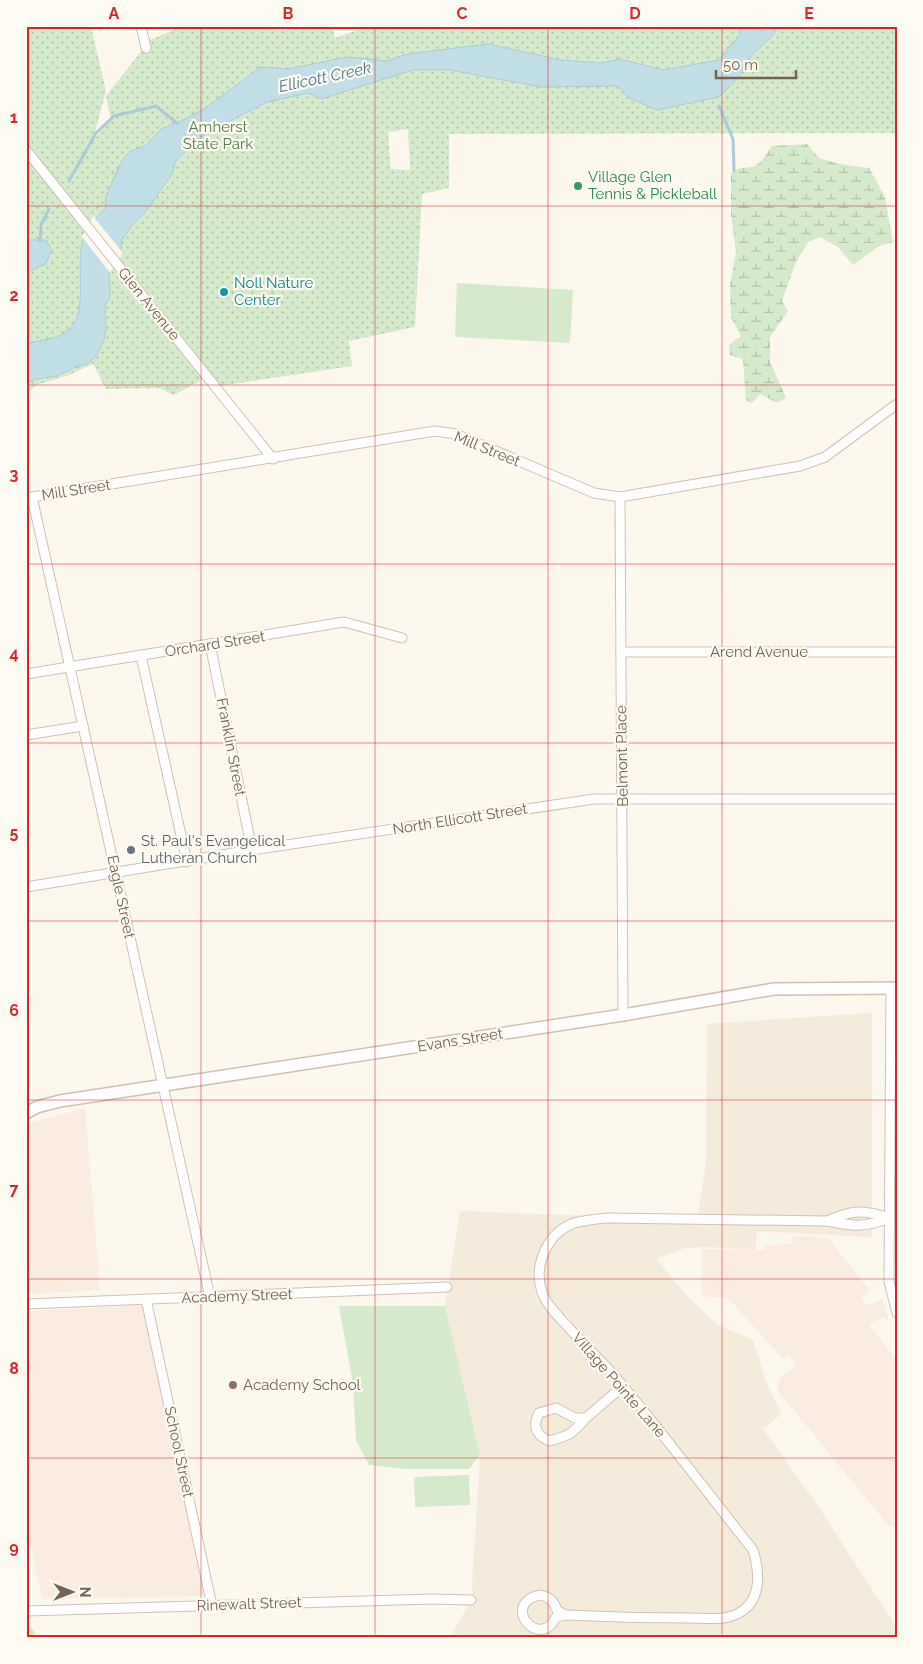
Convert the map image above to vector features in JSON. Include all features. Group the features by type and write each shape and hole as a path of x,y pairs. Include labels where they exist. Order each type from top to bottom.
{"street":[{"path":"141,26 146,48"},
{"name":"Glen Avenue","path":"26,150 273,459"},
{"name":"Mill Street","path":"29,498 435,431 456,434 594,493 620,497 800,466 824,457 897,404"},
{"name":"Belmont Place","path":"620,497 623,1015"},
{"name":"Eagle Street","path":"29,498 70,668 210,1297"},
{"name":"Orchard Street","path":"26,674 344,622 402,638"},
{"name":"Franklin Street","path":"210,644 252,850"},
{"name":"Arend Avenue","path":"621,652 897,652"},
{"path":"141,656 187,862"},
{"path":"26,735 83,726"},
{"name":"North Ellicott Street","path":"26,887 252,850 594,799 897,799"},
{"path":"894,988 889,1282 897,1313"},
{"name":"Evans Street","path":"30,1109 60,1102 163,1085 623,1015 774,989 894,988"},
{"name":"Village Pointe Lane","path":"565,1615 615,1618 727,1618 744,1609 752,1601 756,1593 758,1573 754,1550 623,1386 547,1302 542,1292 540,1268 543,1255 549,1243 557,1234 574,1224 608,1218 827,1221 847,1225 873,1225 889,1218"},
{"name":"Academy Street","path":"26,1304 447,1288"},
{"name":"School Street","path":"146,1299 212,1606"},
{"path":"586,1418 575,1418 556,1408 539,1413 535,1427 538,1434 549,1441 562,1438 568,1435 623,1386"},
{"path":"544,1596 550,1599 555,1604 557,1610 565,1615 556,1618 546,1629 538,1630 531,1627 525,1621 523,1609 531,1597 544,1596"},
{"name":"Rinewalt Street","path":"26,1611 432,1599 471,1600"}],"shaded area":[{"path":"872,1013 872,1237 757,1231 756,1250 708,1247 685,1248 656,1259 689,1298 718,1325 753,1340 765,1379 781,1414 763,1429 816,1503 897,1628 897,1638 450,1638 471,1600 480,1455 445,1306 460,1211 697,1220 706,1165 707,1024"},
{"path":"85,1108 100,1290 26,1294 26,1124"},
{"path":"792,1236 828,1238 870,1291 862,1297 865,1303 870,1305 882,1298 889,1321 883,1318 868,1324 897,1360 897,1529 888,1525 777,1390 780,1378 797,1365 789,1354 782,1358 728,1298 701,1296 701,1249 765,1250 766,1245 791,1244"},
{"path":"143,1305 204,1596 42,1599 26,1526 26,1311"}],"green space":[{"name":"Amherst State Park","path":"39,26 91,26 106,91 93,140 111,119 106,96 150,40 183,26 332,26 335,38 369,26 897,26 897,133 449,134 449,188 422,194 415,327 349,341 352,366 219,386 209,376 174,395 159,388 106,389 93,364 69,375 36,385 26,395 26,29","holes":["408,129 410,170 391,170 388,132"]},
{"path":"807,144 819,158 840,164 869,168 885,197 893,242 879,246 853,265 838,247 820,237 808,242 796,262 782,301 788,311 770,337 770,362 786,398 777,403 760,394 752,403 746,401 743,359 730,355 729,345 741,336 731,318 730,284 736,253 731,214 731,173 754,166 763,159 772,146"},
{"path":"457,283 573,290 570,343 455,337"},
{"path":"339,1306 445,1306 480,1455 469,1469 407,1469 369,1465 356,1440 353,1384"},
{"path":"469,1475 470,1505 415,1507 414,1477"}],"water":[{"name":"Ellicott Creek","path":"739,26 756,26 763,31 766,26 777,26 773,35 750,57 741,74 719,97 657,110 631,99 617,86 541,87 450,70 413,70 321,99 308,93 267,102 212,130 195,142 175,162 172,174 144,214 133,224 122,240 121,250 109,270 110,296 105,306 106,330 104,340 96,356 87,364 57,376 36,379 26,383 26,344 65,333 75,322 80,300 80,262 83,240 92,223 105,209 106,196 121,162 130,151 145,146 161,129 204,109 261,67 288,69 347,57 387,61 407,54 488,44 561,60 601,63 619,59 663,70 719,60 740,35"},
{"path":"26,240 46,240 52,250 45,265 26,273"}],"pier":[{"path":"93,216 123,253 111,274 82,237"}],"waterway":[{"path":"69,181 96,133 114,116 156,106 177,123"},
{"path":"719,106 733,139 734,171"},
{"path":"40,241 41,225 49,209"}],"place":[{"name":"Village Glen Tennis & Pickleball","path":"578,186"},
{"name":"Noll Nature Center","path":"224,292"},
{"name":"St. Paul's Evangelical Lutheran Church","path":"131,850"},
{"name":"Academy School","path":"233,1385"}]}
